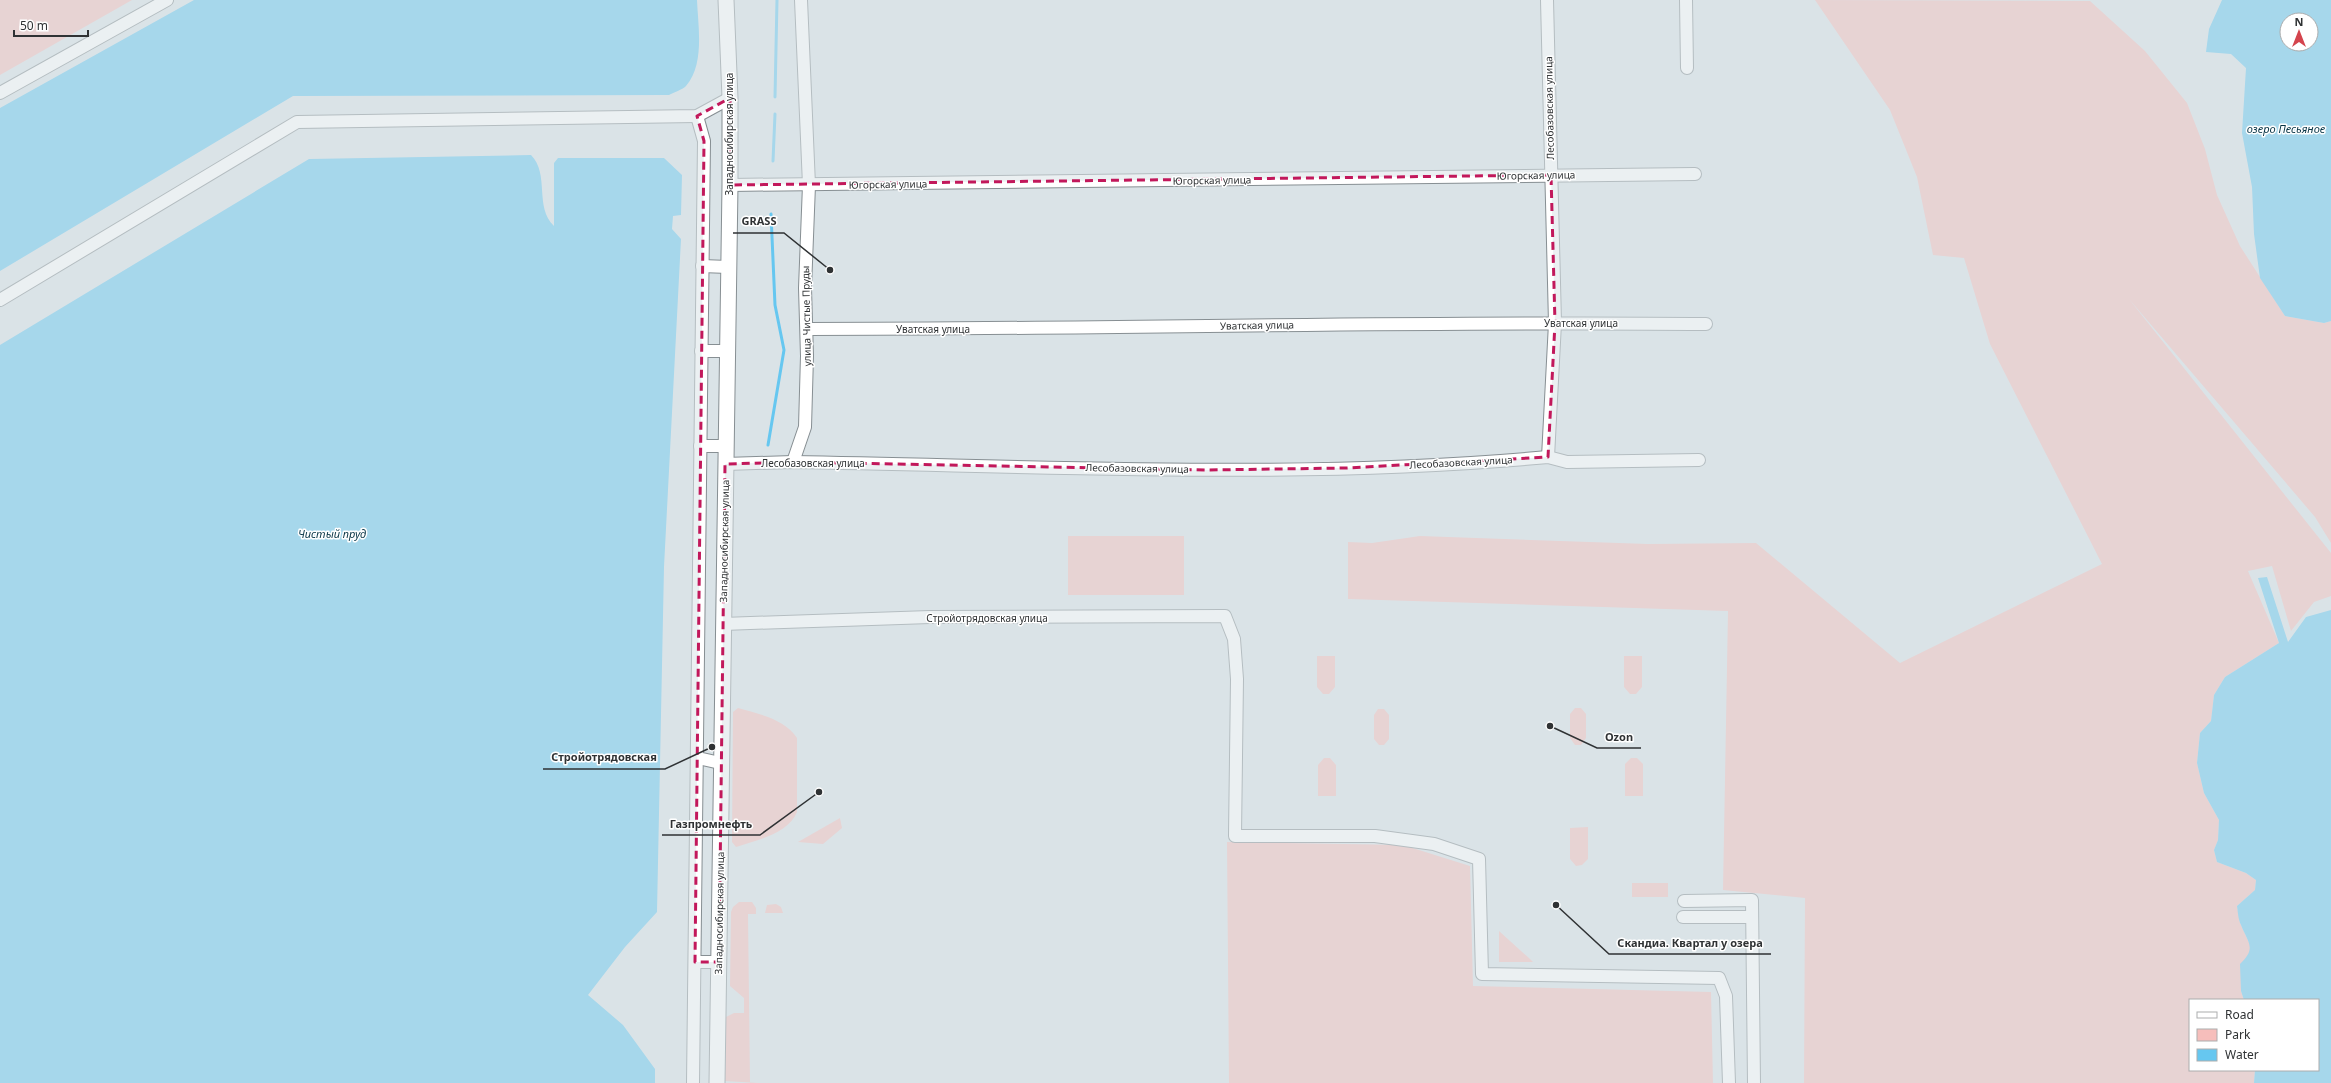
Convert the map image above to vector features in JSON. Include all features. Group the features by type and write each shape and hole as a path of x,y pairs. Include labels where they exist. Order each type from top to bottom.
{"main road":[{"name":"Западносибирская улица","path":"718,1083 720,763 730,185 730,98 726,0"}],"street":[{"path":"0,93 167,0"},
{"name":"улица Чистые Пруды","path":"794,462 805,427 808,329 805,288 809,185 801,0"},
{"name":"Лесобазовская улица","path":"1547,0 1555,323 1548,457"},
{"path":"1686,0 1687,68"},
{"path":"0,300 297,122 697,116 730,98"},
{"path":"693,1083 698,758 704,141 697,116"},
{"name":"Югорская улица","path":"730,185 1694,174"},
{"path":"702,266 728,267"},
{"name":"Уватская улица","path":"808,329 1068,329 1281,324 1706,324"},
{"path":"701,351 727,351"},
{"path":"700,446 725,446"},
{"name":"Лесобазовская улица","path":"725,464 794,462 1223,469 1346,468 1548,457 1567,462 1699,460"},
{"name":"Стройотрядовская улица","path":"723,624 930,617 1225,616 1234,639 1237,678 1235,836 1375,836 1434,844 1479,859 1482,974 1719,978 1726,996 1729,1083"},
{"path":"698,758 720,763"},
{"path":"1684,900 1752,900 1754,1083"},
{"path":"1683,918 1752,917"},
{"path":"695,962 719,962"}],"highlighted area":[{"path":"730,98 730,185 1551,175 1555,323 1548,457 1346,468 1208,470 793,462 725,464 719,962 695,962 704,141 697,116"}],"green space":[{"path":"0,0 132,0 0,75"},
{"path":"1815,0 2090,1 2145,51 2187,103 2205,149 2217,195 2240,246 2285,316 2324,323 2331,321 2331,543 2315,517 2129,299 2331,553 2331,596 2314,602 2291,631 2272,566 2248,571 2279,643 2225,677 2214,695 2211,721 2200,733 2197,763 2204,793 2219,820 2218,840 2214,850 2217,862 2246,873 2256,880 2255,890 2237,906 2240,923 2251,947 2241,991 2244,999 2189,999 2189,1071 2255,1071 2254,1083 1804,1083 1805,898 1723,890 1728,611 1348,599 1348,542 1372,543 1420,536 1648,544 1756,543 1900,663 2102,564 1990,344 1964,258 1933,255 1917,177 1890,110"},
{"path":"1068,536 1184,536 1184,595 1068,595"},
{"path":"1317,656 1335,656 1335,687 1329,694 1323,694 1317,687"},
{"path":"1624,656 1642,656 1642,687 1636,694 1630,694 1624,687"},
{"path":"738,708 763,715 779,722 786,726 797,738 797,812 793,820 779,831 762,839 736,847 732,842 733,712"},
{"path":"1575,708 1581,708 1586,714 1586,738 1581,745 1575,745 1570,738 1570,714"},
{"path":"1378,709 1384,709 1389,715 1389,739 1384,745 1379,745 1374,739 1374,715"},
{"path":"1324,758 1330,758 1336,765 1336,796 1318,796 1318,765"},
{"path":"1631,758 1637,758 1643,764 1643,796 1625,796 1625,764"},
{"path":"840,818 842,828 823,844 798,842"},
{"path":"1588,827 1588,859 1582,865 1576,866 1570,859 1570,828"},
{"path":"1227,842 1403,845 1470,866 1473,986 1711,992 1713,1083 1229,1083"},
{"path":"1632,883 1668,883 1668,897 1632,897"},
{"path":"739,902 752,902 756,908 756,914 748,914 750,1082 758,1083 725,1081 726,1017 734,1013 744,1013 744,998 730,986 731,912 733,907"},
{"path":"776,904 781,907 783,913 765,913 767,905"},
{"path":"1499,931 1530,959 1533,962 1499,962"}],"water":[{"path":"194,0 697,0 699,33 698,56 692,77 686,86 669,95 293,96 0,271 0,108"},
{"name":"озеро Песьяное","path":"2222,0 2331,0 2331,321 2324,323 2285,316 2260,278 2254,234 2252,187 2242,133 2246,68 2231,54 2206,52 2209,29"},
{"name":"Чистый пруд","path":"531,155 537,163 540,171 545,210 548,218 554,226 554,163 558,158 664,158 682,175 681,215 673,216 672,229 681,239 664,567 657,912 625,947 588,995 623,1025 655,1069 655,1083 0,1083 0,345 309,159"},
{"path":"2267,577 2288,642 2306,617 2331,610 2331,1083 2254,1083 2255,1071 2319,1071 2319,999 2244,999 2241,991 2240,964 2248,954 2250,945 2239,920 2237,906 2255,890 2256,880 2246,873 2217,862 2214,850 2218,840 2219,820 2204,793 2197,763 2200,733 2211,721 2214,695 2225,677 2279,643 2258,578"}],"waterway":[{"path":"775,97 777,0"},
{"path":"773,161 775,114"},
{"path":"768,445 784,350 775,305 771,214"}],"place":[{"name":"GRASS","path":"830,270"},
{"name":"Ozon","path":"1550,726"},
{"name":"Стройотрядовская","path":"712,747"},
{"name":"Газпромнефть","path":"819,792"},
{"name":"Скандиа. Квартал у озера","path":"1556,905"}]}
